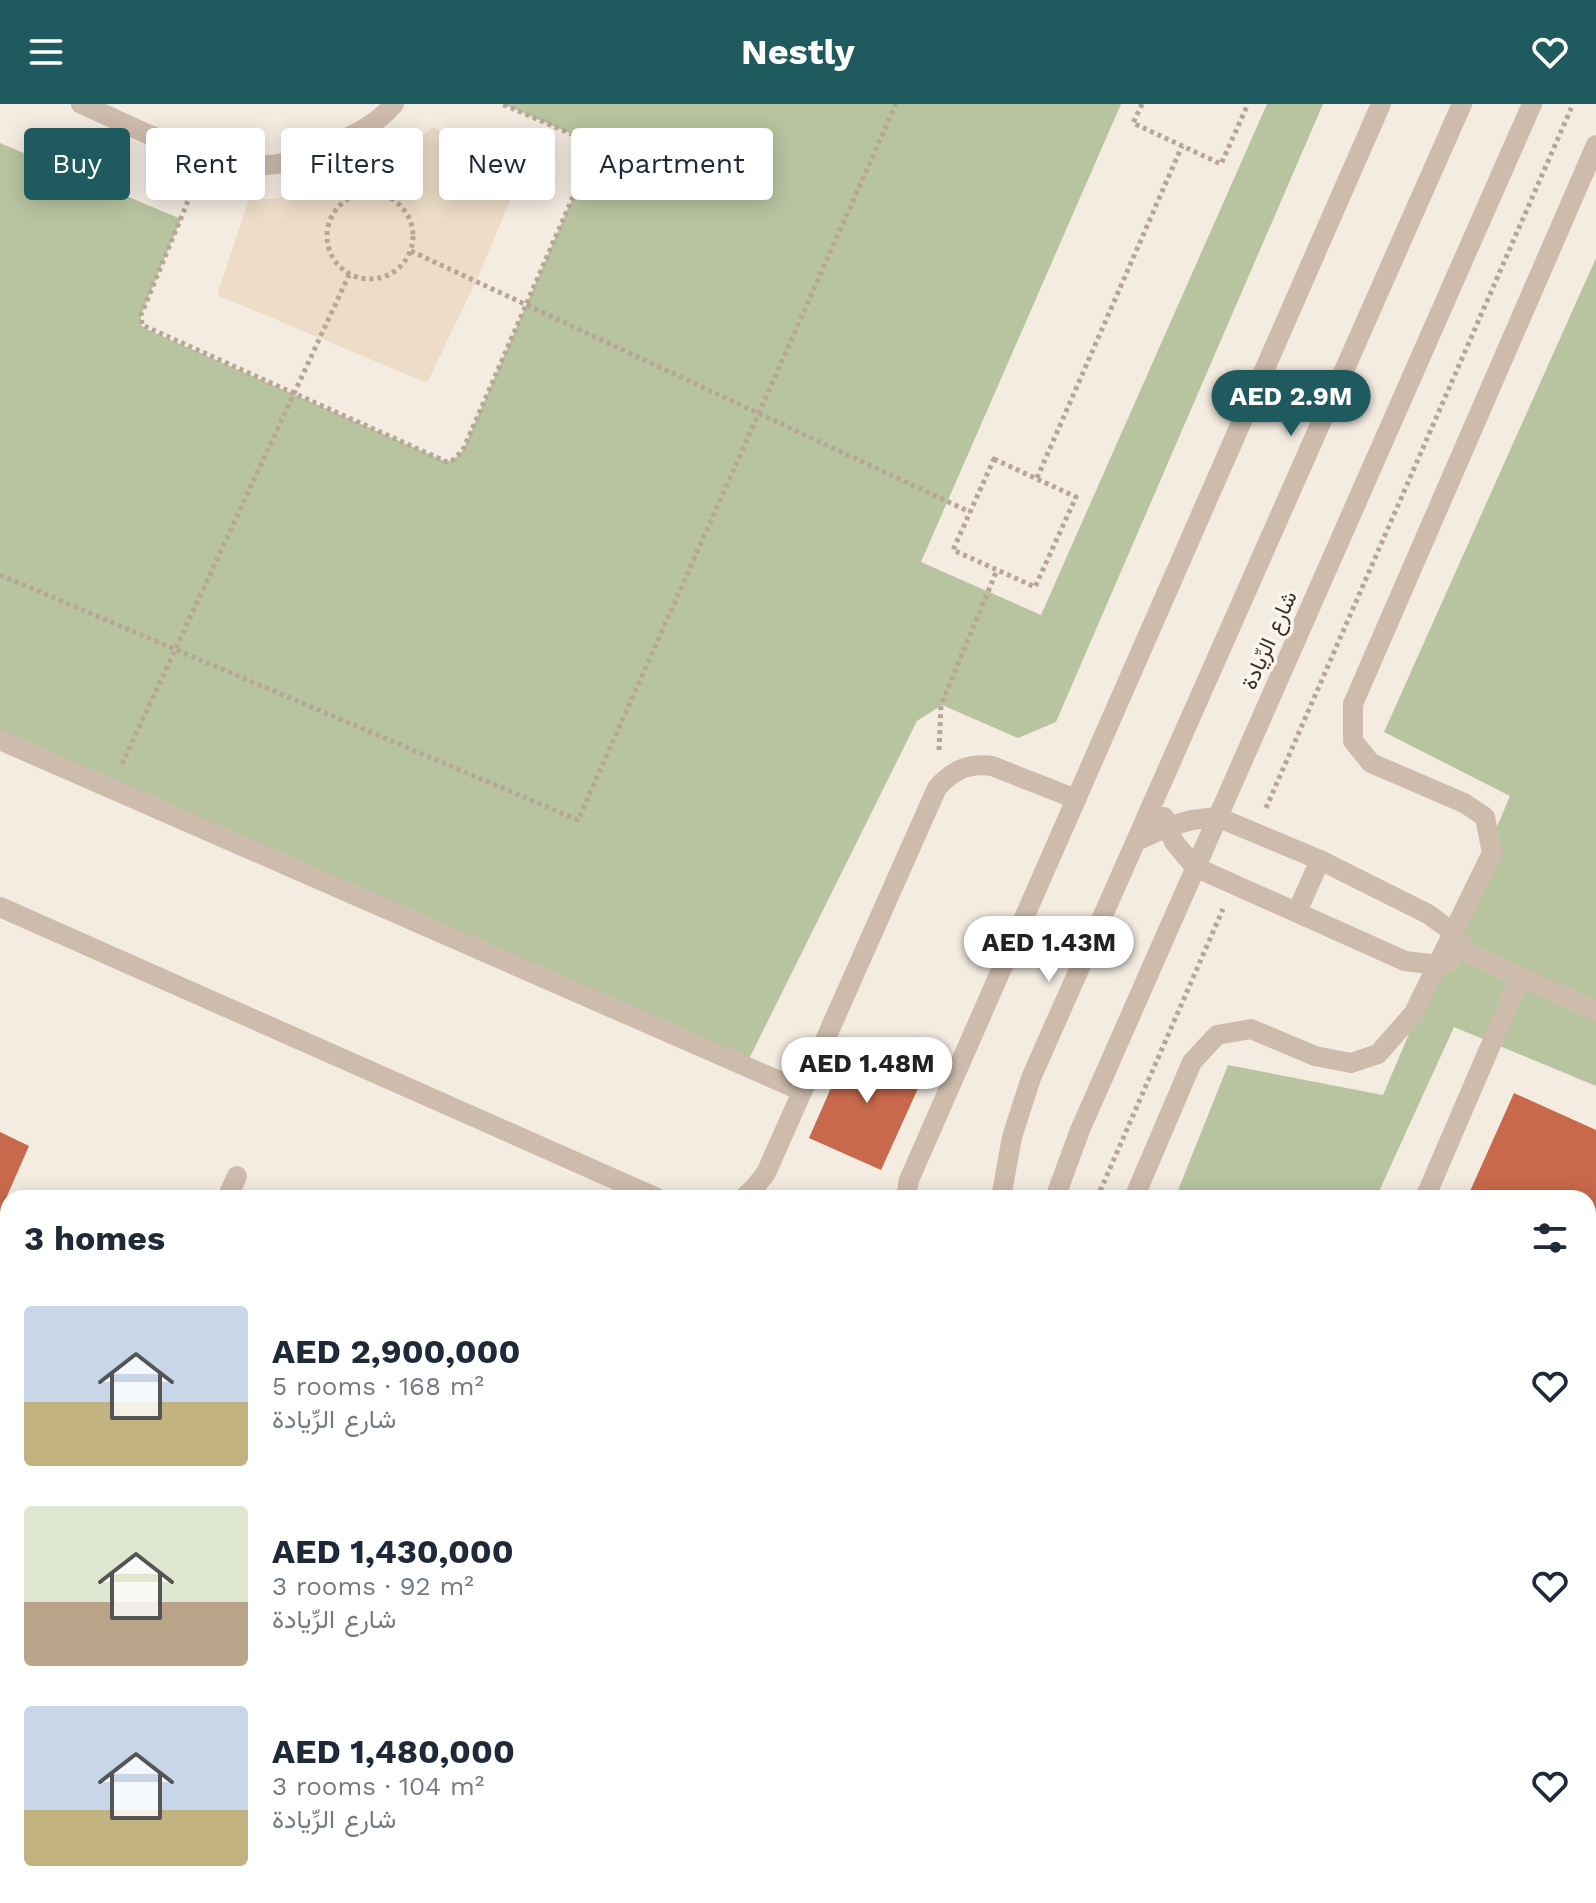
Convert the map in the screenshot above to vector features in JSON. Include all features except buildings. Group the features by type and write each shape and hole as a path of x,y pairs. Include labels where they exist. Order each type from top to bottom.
{"street":[{"path":"81,104 146,132"},
{"path":"265,165 292,161 380,121 394,104"},
{"path":"908,1189 1381,104"},
{"name":"شارع الرِّيادة","path":"1002,1190 1012,1137 1031,1078 1462,104"},
{"name":"شارع الرِّيادة","path":"1058,1190 1080,1130 1532,104"},
{"path":"1137,1190 1192,1062 1217,1035 1251,1029 1315,1056 1351,1063 1378,1054 1414,1013 1492,853 1485,817 1464,803 1371,763 1353,741 1353,704 1596,145"},
{"path":"0,740 802,1091"},
{"path":"752,1190 766,1173 937,788 960,768 981,765 992,766 1076,799"},
{"path":"1160,789 1167,827 1174,842 1195,867 1405,961 1439,965 1468,953"},
{"path":"1137,841 1167,827 1217,817 1320,860 1428,914 1454,933 1468,953 1596,1011"},
{"path":"1297,912 1320,860"},
{"path":"0,907 639,1190"},
{"path":"1428,1190 1520,977"},
{"path":"231,1190 237,1176"}],"path":[{"path":"188,200 141,315 142,325 440,460 453,460 463,450 592,153 587,141 502,104"},
{"path":"0,575 578,820 896,104"},
{"path":"1142,104 1133,123 1221,164 1248,104"},
{"path":"1256,832 1573,104"},
{"path":"1037,478 1182,146"},
{"path":"378,193 400,205 412,226 414,239 411,251 405,262 386,277 361,279 349,275 331,258 326,234 334,211 353,196 378,193"},
{"path":"411,251 970,512"},
{"path":"110,789 349,275"},
{"path":"994,459 1037,478 1076,497 1035,587 953,550 994,459"},
{"path":"937,788 941,705 997,570"},
{"path":"1100,1190 1234,884"}],"green space":[{"path":"502,104 1121,104 921,562 1041,615 1267,104 1323,104 1056,722 1018,738 942,705 917,721 745,1067 0,740 0,143 24,153 24,200 130,200 130,198 181,219 141,315 141,325 146,329 447,462 463,450 572,200 773,200 773,128 571,128 571,134"},
{"path":"1596,258 1596,1086 1454,1027 1380,1190 1178,1190 1228,1065 1383,1095 1510,796 1384,732"}],"shaded area":[{"path":"433,127 439,130 439,200 510,200 427,383 217,295 249,200 281,197 281,200 423,200 423,135"}]}
